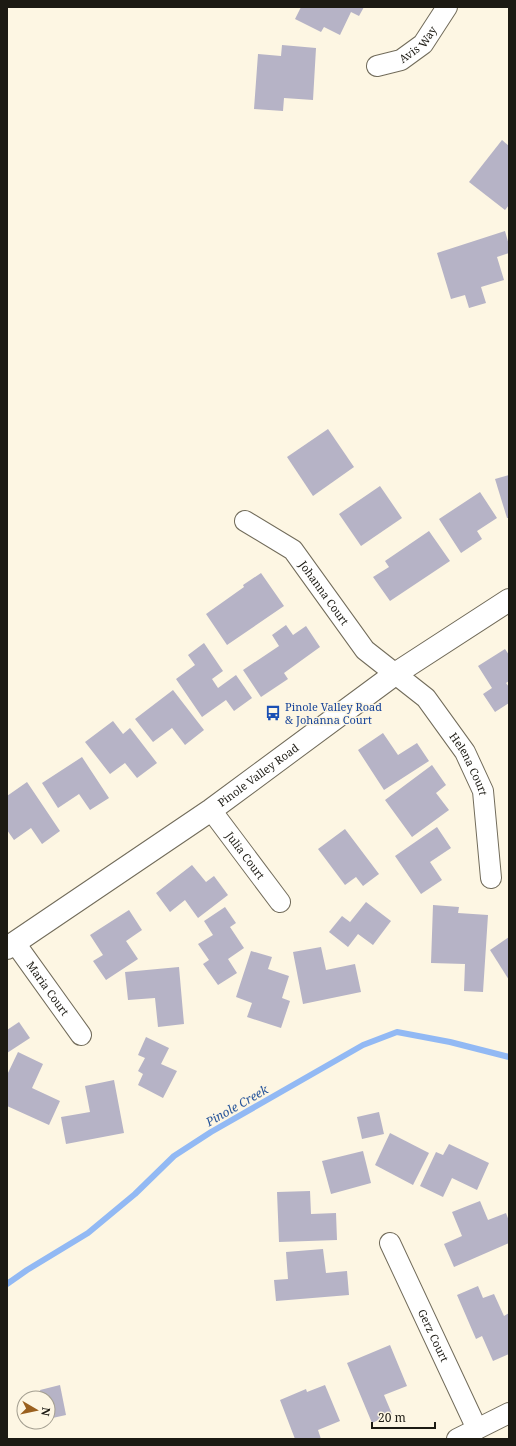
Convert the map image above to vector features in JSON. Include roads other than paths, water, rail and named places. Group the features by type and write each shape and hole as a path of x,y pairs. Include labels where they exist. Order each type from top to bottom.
{"main road":[{"name":"Pinole Valley Road","path":"11,945 211,810 395,674 509,600"}],"street":[{"name":"Avis Way","path":"377,66 401,60 423,44 447,7"},
{"name":"Johanna Court","path":"245,521 293,550 365,650 395,674"},
{"name":"Helena Court","path":"395,674 426,698 465,752 483,791 491,878"},
{"name":"Julia Court","path":"211,810 280,902"},
{"name":"Maria Court","path":"11,945 81,1035"},
{"name":"Gerz Court","path":"390,1243 477,1429"},
{"path":"457,1439 509,1413"}],"waterway":[{"name":"Pinole Creek","path":"7,1284 88,1233 135,1194 174,1156 211,1132 363,1045 397,1032 450,1042 509,1057"}],"place":[{"name":"Pinole Valley Road & Johanna Court","path":"273,713"}]}
